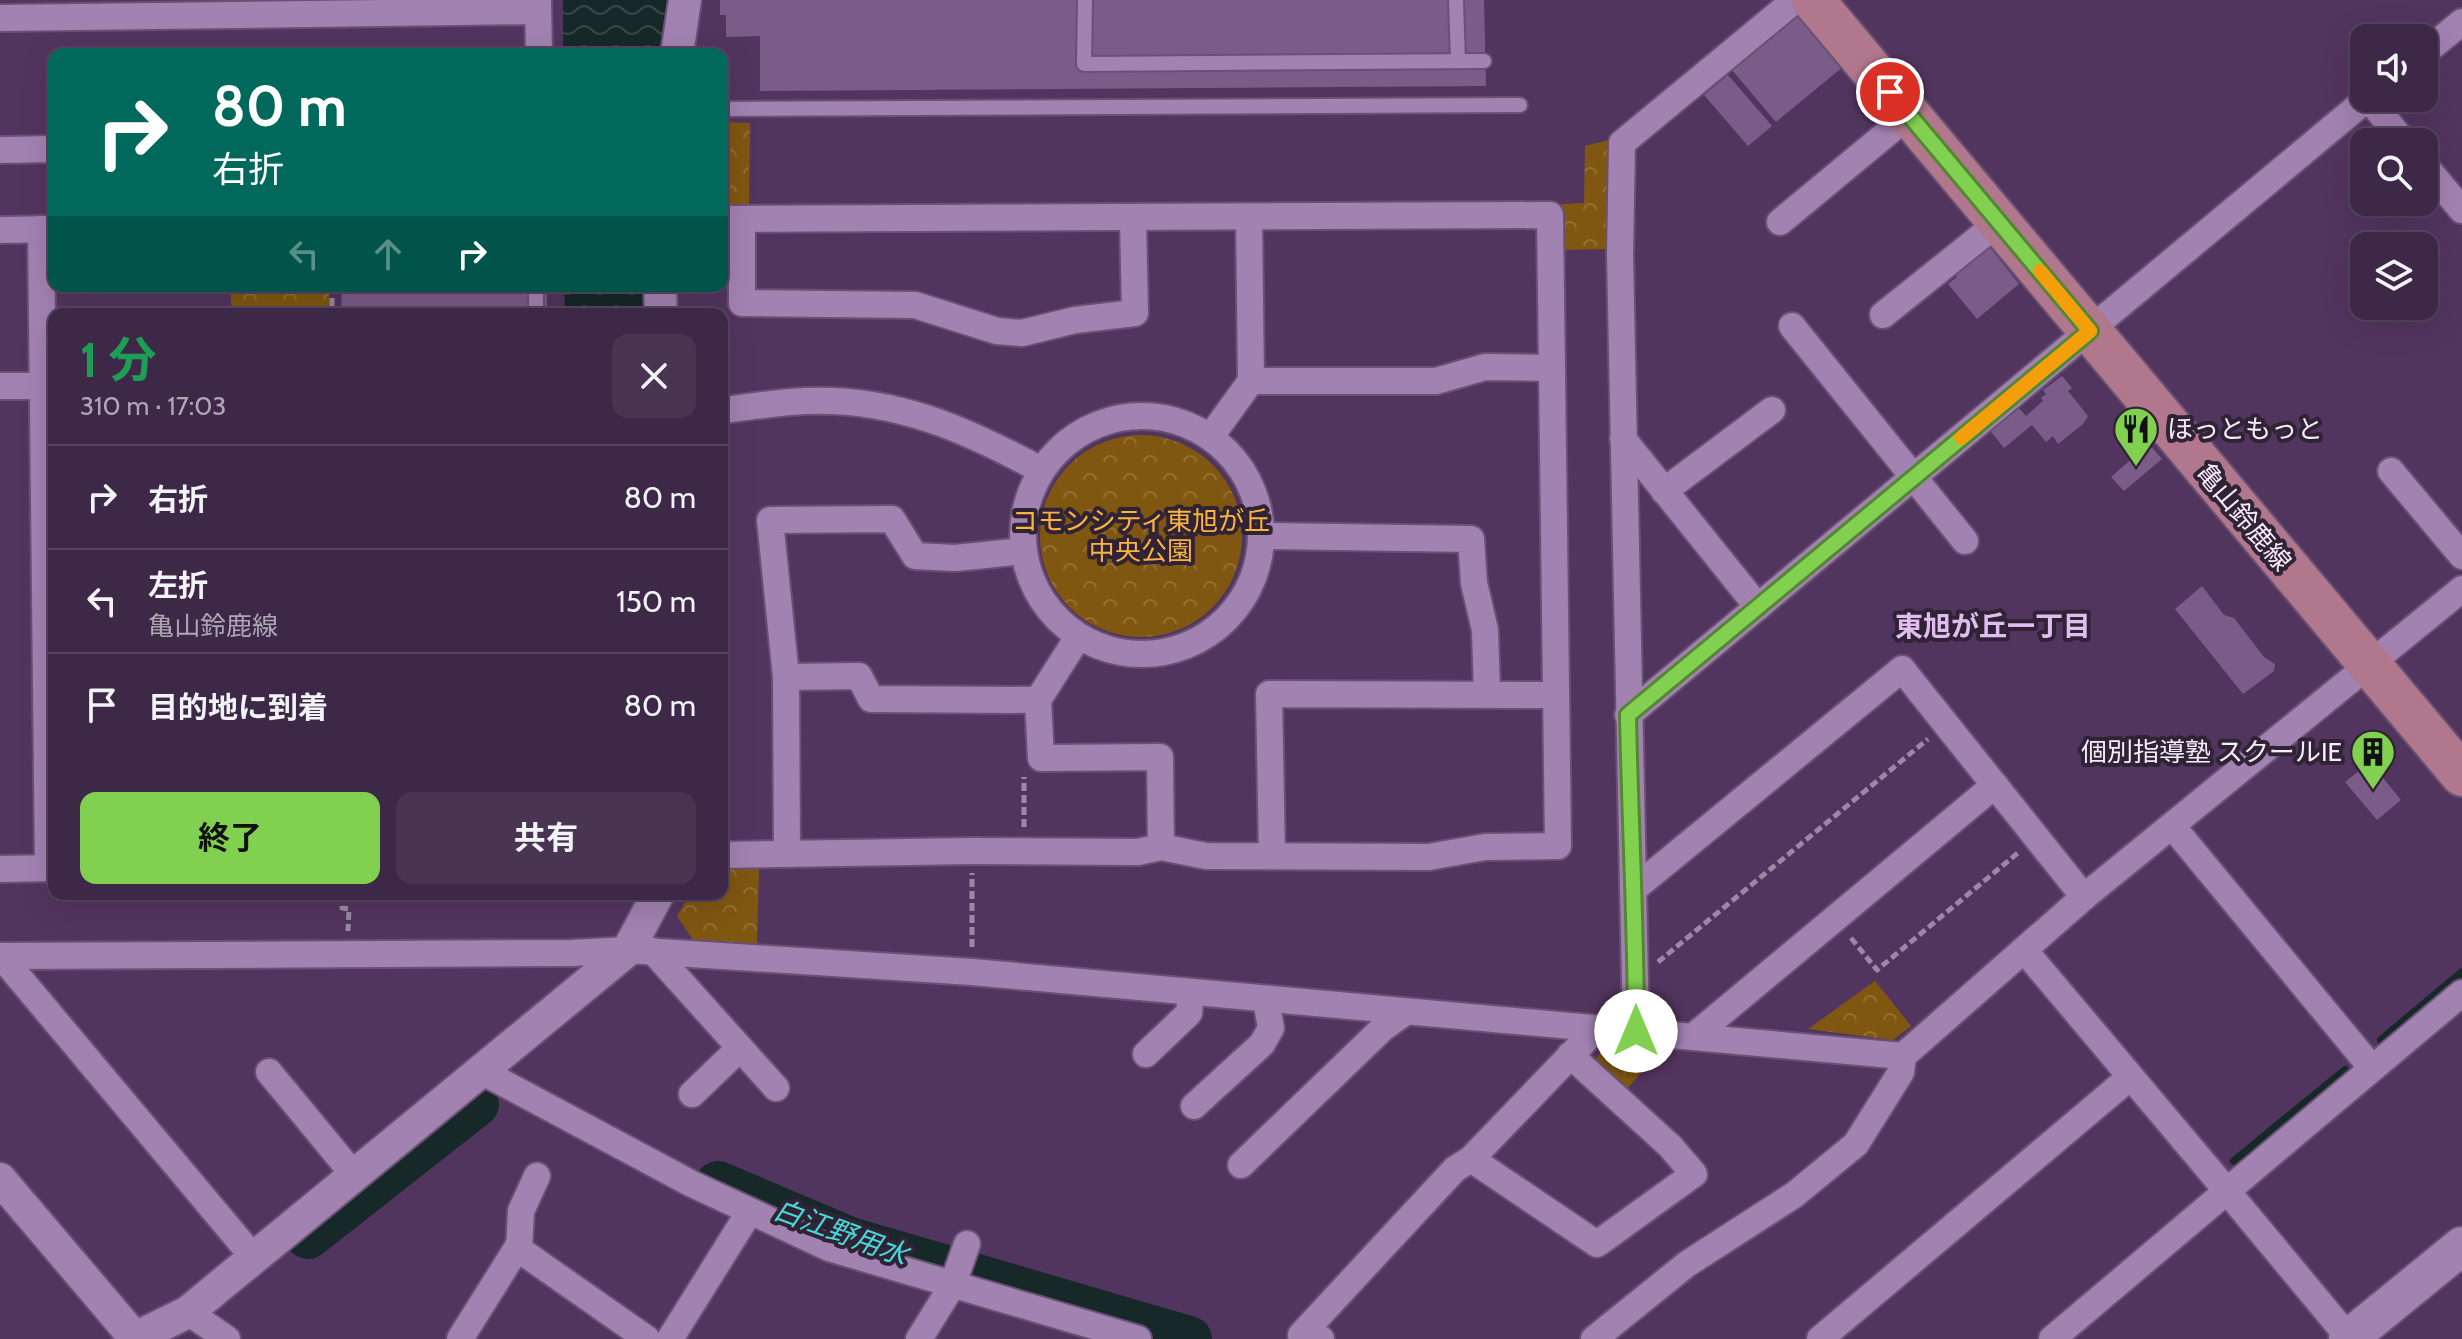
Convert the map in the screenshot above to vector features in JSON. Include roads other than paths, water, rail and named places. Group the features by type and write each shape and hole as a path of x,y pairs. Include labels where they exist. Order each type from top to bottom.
{"main road":[{"name":"亀山鈴鹿線","path":"1813,0 2462,775"},
{"path":"2349,1339 2462,1246"}],"street":[{"path":"678,48 685,0"},
{"path":"1636,1031 1623,439 1622,143 1795,0"},
{"path":"0,18 538,6 539,48"},
{"path":"2438,42 2462,22"},
{"path":"1628,715 2351,112"},
{"path":"2379,112 2393,128"},
{"path":"1780,222 1909,115"},
{"path":"0,150 48,149"},
{"path":"2438,182 2462,210"},
{"path":"728,855 1138,852 1161,847 1206,856 1429,857 1485,847 1558,846 1550,215 732,221 742,303 915,305 997,331 1022,333 1075,320 1135,313 1133,219"},
{"path":"1211,436 1251,381 1249,218"},
{"path":"1883,315 1999,222"},
{"path":"0,230 48,229"},
{"path":"1792,326 1965,541"},
{"path":"1251,381 1436,381 1485,367 1552,368"},
{"path":"0,386 48,386"},
{"path":"728,409 830,400 875,404 906,410 977,435 1041,470"},
{"path":"1664,491 1772,410"},
{"path":"1134,416 1172,420 1211,436 1229,453 1245,477 1258,507 1263,536 1258,565 1245,595 1205,639 1178,651 1138,653 1095,645 1078,637 1042,599 1027,568 1024,551 1029,496 1041,470 1072,439 1094,426 1119,418 1134,416"},
{"path":"1623,439 1758,607"},
{"path":"2391,471 2462,556"},
{"path":"787,852 786,677 770,520 892,519 915,556 955,558 1024,551"},
{"path":"1263,536 1471,539 1474,583 1485,630 1487,693"},
{"path":"1594,1339 1687,1264 1794,1195 1856,1144 1901,1072 1903,1056 2084,897 2462,589"},
{"path":"1078,637 1038,700 1041,758 1160,757 1161,847"},
{"path":"1635,888 1902,669 2084,897"},
{"path":"786,677 859,676 871,699 1038,700"},
{"path":"1272,855 1269,694 1556,695"},
{"path":"1694,1036 1995,785"},
{"path":"2173,827 2371,1067"},
{"path":"0,869 48,868"},
{"path":"0,1179 134,1338 188,1312 481,1071 640,950 656,900"},
{"path":"640,950 740,1048 776,1088"},
{"path":"0,956 640,950 972,972 1903,1056"},
{"path":"2025,951 2349,1339"},
{"path":"0,956 254,1258"},
{"path":"1146,1054 1189,1013 1191,993"},
{"path":"2052,1339 2462,993"},
{"path":"1194,1106 1262,1044 1271,1028 1266,1000"},
{"path":"1241,1165 1383,1028 1404,1013"},
{"path":"1303,1338 1455,1169 1471,1159 1596,1029"},
{"path":"692,1094 740,1048"},
{"path":"1471,1159 1597,1244 1694,1174 1670,1146 1570,1055"},
{"path":"481,1071 692,1184 829,1248 1131,1338"},
{"path":"269,1072 354,1175"},
{"path":"1820,1339 2129,1078"},
{"path":"460,1339 519,1249 521,1211 537,1176"},
{"path":"670,1339 750,1211"},
{"path":"919,1339 953,1283 967,1244"},
{"path":"519,1249 647,1339"},
{"path":"188,1312 227,1339"}],"lane":[{"path":"1085,0 1084,64 1484,61"},
{"path":"1456,0 1458,61"},
{"path":"728,109 1520,105"}],"water":[{"path":"563,0 667,0 661,48 563,48"},
{"path":"564,292 649,292 649,308 565,308"}],"waterway":[{"name":"白江野用水","path":"2381,1040 2462,972"},
{"name":"白江野用水","path":"2234,1161 2345,1070"},
{"name":"白江野用水","path":"308,1236 476,1104"},
{"name":"白江野用水","path":"718,1184 850,1240 1189,1339"}],"place":[{"name":"ほっともっと","path":"2136,468"},
{"name":"個別指導塾 スクールIE","path":"2373,791"}],"district":[{"name":"東旭が丘一丁目","path":"1993,626"}],"park label":[{"name":"コモンシティ東旭が丘 中央公園","path":"1141,536"}]}
